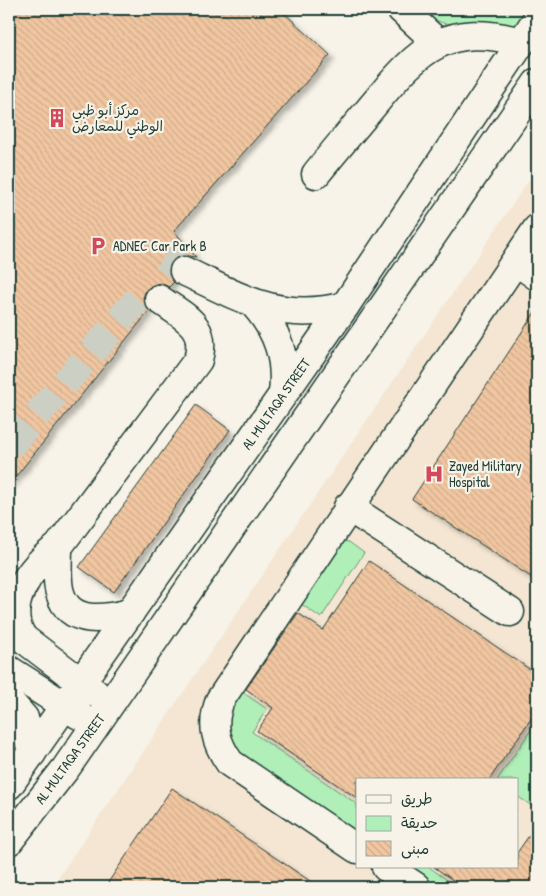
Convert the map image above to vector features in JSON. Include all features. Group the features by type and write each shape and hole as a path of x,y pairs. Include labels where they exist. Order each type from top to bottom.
{"street":[{"path":"401,9 438,43"},
{"name":"AL MULTAQA STREET","path":"9,785 345,306 537,19"},
{"path":"316,174 399,74 424,51 438,43 474,35 494,36 521,42"},
{"name":"AL MULTAQA STREET","path":"9,840 66,768 537,83"},
{"path":"356,847 230,763 219,748 214,732 215,716 220,700 348,507 526,268 537,229"},
{"path":"184,271 254,304 299,313 345,306"},
{"path":"110,704 24,639 16,631 12,620 11,608 15,596 40,560 58,547 198,360 202,346 197,328 159,298"},
{"path":"254,304 269,323 280,345 285,378 283,394"},
{"path":"348,507 510,612"},
{"path":"58,547 60,594 70,609 86,618 102,620 130,613"},
{"path":"9,670 95,726"},
{"path":"9,701 24,718 32,753"},
{"path":"388,868 416,887"}],"shaded area":[{"name":"Zayed Military Hospital","path":"537,168 537,887 52,887"}],"green space":[{"path":"419,9 527,9 514,27 477,28 452,26 429,17"},
{"path":"338,541 349,542 364,553 321,618 294,599"},
{"path":"232,685 267,709 252,732 356,803 356,834 224,744"},
{"path":"537,721 537,806 535,808 518,797 518,778 498,778"},
{"path":"405,868 430,868 457,887 433,887"}],"building":[{"name":"ADNEC Car Park B","path":"9,9 280,9 330,55 174,231 196,257 183,255 176,258 170,265 169,273 174,282 169,287 160,283 146,290 143,298 149,311 9,485"},
{"path":"537,309 537,581 412,499"},
{"path":"196,405 230,430 114,592 79,567"},
{"path":"369,561 537,674 537,710 490,778 356,778 356,797 257,731 273,708 246,689 298,613 323,630"},
{"path":"172,788 319,887 105,887"},
{"path":"537,824 537,887 463,887 435,868 518,868 518,852"}],"tunnel":[{"path":"164,256 184,271"},
{"path":"9,447 138,299 145,296 159,299"}],"place":[{"name":"مركز أبو ظبي الوطني للمعارض","path":"57,118"},
{"name":"ADNEC Car Park B","path":"98,246"},
{"name":"Zayed Military Hospital","path":"434,474"}]}
